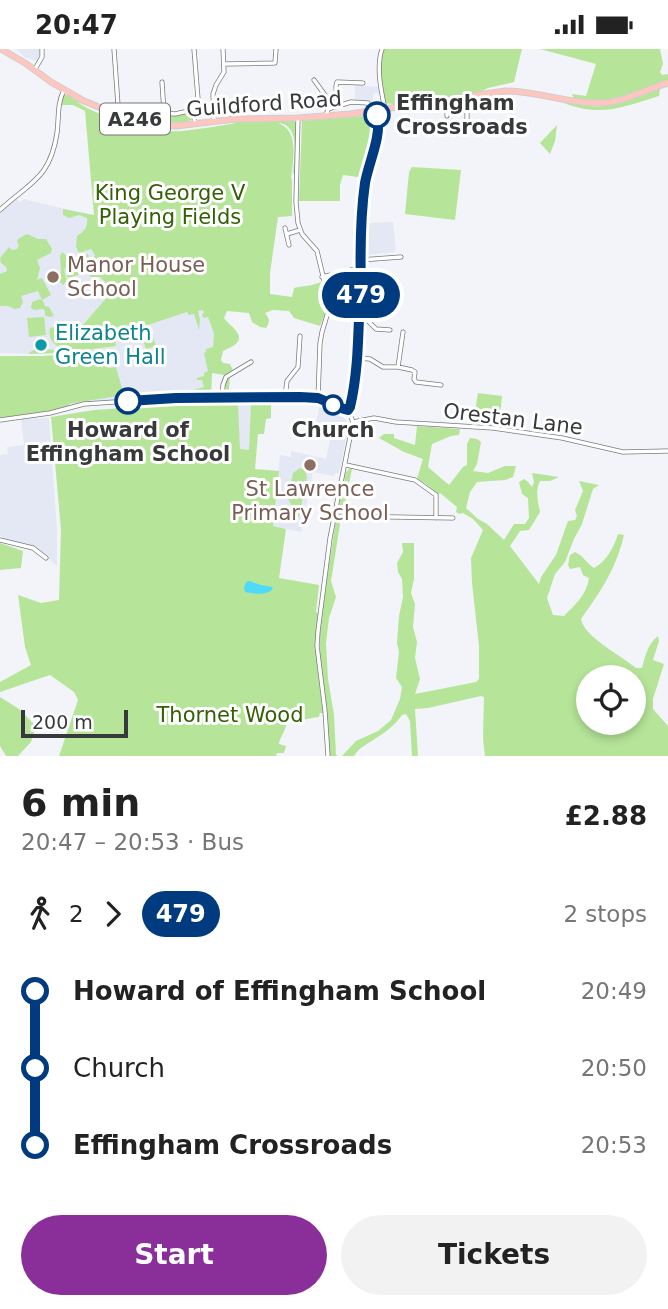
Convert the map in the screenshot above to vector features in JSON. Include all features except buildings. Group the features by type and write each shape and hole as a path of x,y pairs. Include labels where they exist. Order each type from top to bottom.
{"main road":[{"name":"Guildford Road","path":"1,49 64,90 97,107 166,125 235,119 298,118 327,113 449,103 500,91 524,91 601,104 668,83"}],"street":[{"path":"34,70 42,57 42,49"},
{"path":"114,49 118,105 116,113"},
{"path":"194,49 198,99 193,110 195,124"},
{"path":"214,121 213,93 224,72 223,49"},
{"path":"225,64 275,63 276,49"},
{"path":"328,756 317,646 318,631 330,538 353,422 348,410 358,358 365,189 379,121 382,49"},
{"path":"314,81 325,95 327,113 337,106 351,102 365,102 379,110"},
{"path":"161,82 164,113"},
{"path":"337,106 337,82 363,83"},
{"path":"0,210 43,174 57,134 60,99 64,90"},
{"path":"447,116 449,103 466,109 467,127"},
{"path":"158,115 193,110"},
{"path":"298,118 297,220 300,230 316,249 330,305 320,343 318,398"},
{"path":"456,134 457,126 480,127"},
{"path":"285,228 289,245"},
{"path":"287,234 300,230"},
{"path":"360,260 401,257"},
{"path":"322,277 360,268"},
{"path":"329,312 359,316 376,329 390,330"},
{"path":"398,367 403,332"},
{"path":"285,397 287,381 298,367 300,335"},
{"path":"358,358 370,359 383,367 414,371 416,382 441,385"},
{"path":"222,398 226,377 251,362"},
{"path":"0,420 94,403 176,398 318,398 348,410"},
{"name":"Orestan Lane","path":"353,422 374,418 396,422 493,428 562,438 623,452 668,451"},
{"path":"346,465 417,481 436,495 436,518"},
{"path":"335,516 453,519"},
{"path":"0,540 33,548 46,558"}],"shaded area":[{"path":"16,49 40,49 41,54 37,61 24,57"},
{"path":"355,85 379,87 379,93 374,93 372,102 355,100"},
{"name":"Manor House School","path":"16,197 19,202 24,199 97,218 108,296 57,353 0,353 0,212"},
{"path":"393,222 394,252 367,255 369,223"},
{"name":"Howard of Effingham School","path":"208,305 214,334 211,395 135,396 70,406 0,381 62,353 116,346 115,336"},
{"path":"237,401 251,401 249,450 240,449"},
{"name":"St Lawrence Primary School","path":"322,403 342,415 348,423 339,473 334,476 313,472 301,532 273,526 280,455 291,457 291,451 326,459 333,427 316,423"},
{"path":"49,418 57,566 34,546 0,536 0,455 8,454 7,447 24,445 21,419"}],"green space":[{"path":"384,49 522,49 514,82 478,93 393,104 385,103 381,69"},
{"path":"540,49 660,49 663,64 660,72 662,75 668,74 668,81 603,101 574,99 572,94 586,96 596,64"},
{"path":"660,89 659,96 609,109 586,109 559,101 605,106"},
{"name":"King George V Playing Fields","path":"64,95 137,121 183,129 142,125 77,102 113,119 157,130 182,131 236,123 227,121 295,121 293,174 293,135 285,125 277,123 284,126 292,138 292,216 278,217 270,273 270,294 292,297 294,288 323,283 328,306 320,326 294,318 289,311 273,310 265,313 269,321 266,328 252,322 249,313 227,311 224,318 239,335 239,339 223,351 221,360 230,364 233,370 224,375 212,373 211,395 181,396 181,393 204,387 202,380 197,378 208,371 204,353 206,349 213,347 214,334 208,317 203,318 203,310 198,311 199,330 194,314 189,315 187,312 115,336 116,346 70,352 106,350 108,368 116,367 124,395 0,419 0,356 57,355 28,354 38,349 57,350 50,338 50,328 54,327 59,336 61,328 68,322 72,323 74,335 108,296 106,283 100,277 87,274 90,262 82,265 85,273 68,278 65,270 73,267 71,259 88,254 91,262 95,255 91,249 79,253 76,247 77,236 85,229 87,218 79,215 69,218 63,215 63,209 94,215 85,111 73,105 61,105"},
{"path":"121,107 129,111 156,113 160,118 188,113 192,120 188,121 189,123 158,122 121,112"},
{"path":"363,116 363,119 371,120 371,135 374,139 365,178 343,175 340,201 299,201 302,121"},
{"path":"557,125 555,141 550,154 540,143"},
{"path":"412,167 461,170 455,220 405,214 409,172"},
{"path":"27,234 46,239 52,249 51,253 37,260 40,268 37,280 42,278 51,295 42,300 38,291 21,296 23,302 20,308 0,306 0,274 7,271 0,258 9,247 12,250 17,249 18,239"},
{"path":"62,252 70,262 64,270 67,281 63,285 58,280"},
{"path":"40,299 54,316 45,316 43,309 31,308 32,302"},
{"path":"44,317 46,335 29,337 27,318"},
{"path":"150,328 156,346 146,349 140,331"},
{"path":"230,376 231,392 261,391 262,395 229,396 225,385"},
{"path":"478,393 502,396 499,426 473,424"},
{"name":"Thornet Wood","path":"251,401 271,404 271,418 266,419 264,434 258,434 255,469 279,471 273,526 286,529 279,578 319,585 316,612 317,665 323,713 320,713 319,717 287,722 279,744 286,746 284,753 277,753 276,756 59,756 78,700 74,692 50,675 0,692 0,682 31,665 25,647 18,595 41,603 59,600 61,530 51,417 94,410 193,403 238,404 240,449 249,450"},
{"path":"417,426 460,429 459,435 432,444 428,467 449,485 467,465 467,444 470,438 481,442 473,471 488,473 505,466 516,466 513,477 477,482 470,492 466,508 504,540 514,524 525,524 529,518 528,498 522,494 519,482 524,479 532,487 532,473 559,477 540,481 537,493 540,512 529,530 520,531 510,546 539,584 556,555 568,521 575,520 577,516 575,510 583,491 579,481 599,485 593,489 582,524 565,562 555,574 547,598 553,615 564,616 583,594 589,578 583,575 580,567 570,569 570,555 575,552 594,568 609,554 618,534 624,535 617,559 607,579 581,619 589,633 632,665 576,665 576,735 646,735 646,665 643,665 649,646 658,636 653,660 664,664 653,699 653,709 668,726 668,756 485,756 484,697 481,696 415,709 418,756 412,756 410,721 406,714 354,756 342,756 356,741 378,731 391,720 400,699 402,687 396,678 399,652 397,643 403,597 402,579 397,563 403,552 402,543 414,543 414,579 411,593 415,604 415,658 420,679 415,694 476,682 479,679 479,646 471,558 483,530 473,519 456,512 457,507 440,493 438,495 417,479 423,459 379,438 384,434 394,434 394,438 415,445"},
{"path":"300,468 305,470 307,477 299,517 299,506 291,505 288,498 293,473"},
{"path":"352,469 343,514 338,511 346,472"},
{"path":"341,518 331,581 336,597 329,618 326,643 338,756 329,756 320,658 320,622 336,520"},
{"path":"0,543 23,551 21,568 0,570"},
{"path":"0,697 19,709 36,726 31,742 18,756 6,756 0,746"}],"water":[{"path":"246,582 273,587 265,593 245,592"}],"bus line":[{"name":"479","path":"128,401 300,397 318,398 348,410 358,358 363,197 378,131 377,115"}],"place":[{"name":"Effingham Crossroads","path":"377,115"},
{"name":"Manor House School","path":"53,277"},
{"name":"Elizabeth Green Hall","path":"41,345"},
{"name":"Howard of Effingham School","path":"128,401"},
{"name":"Church","path":"333,405"},
{"name":"St Lawrence Primary School","path":"310,465"}]}
